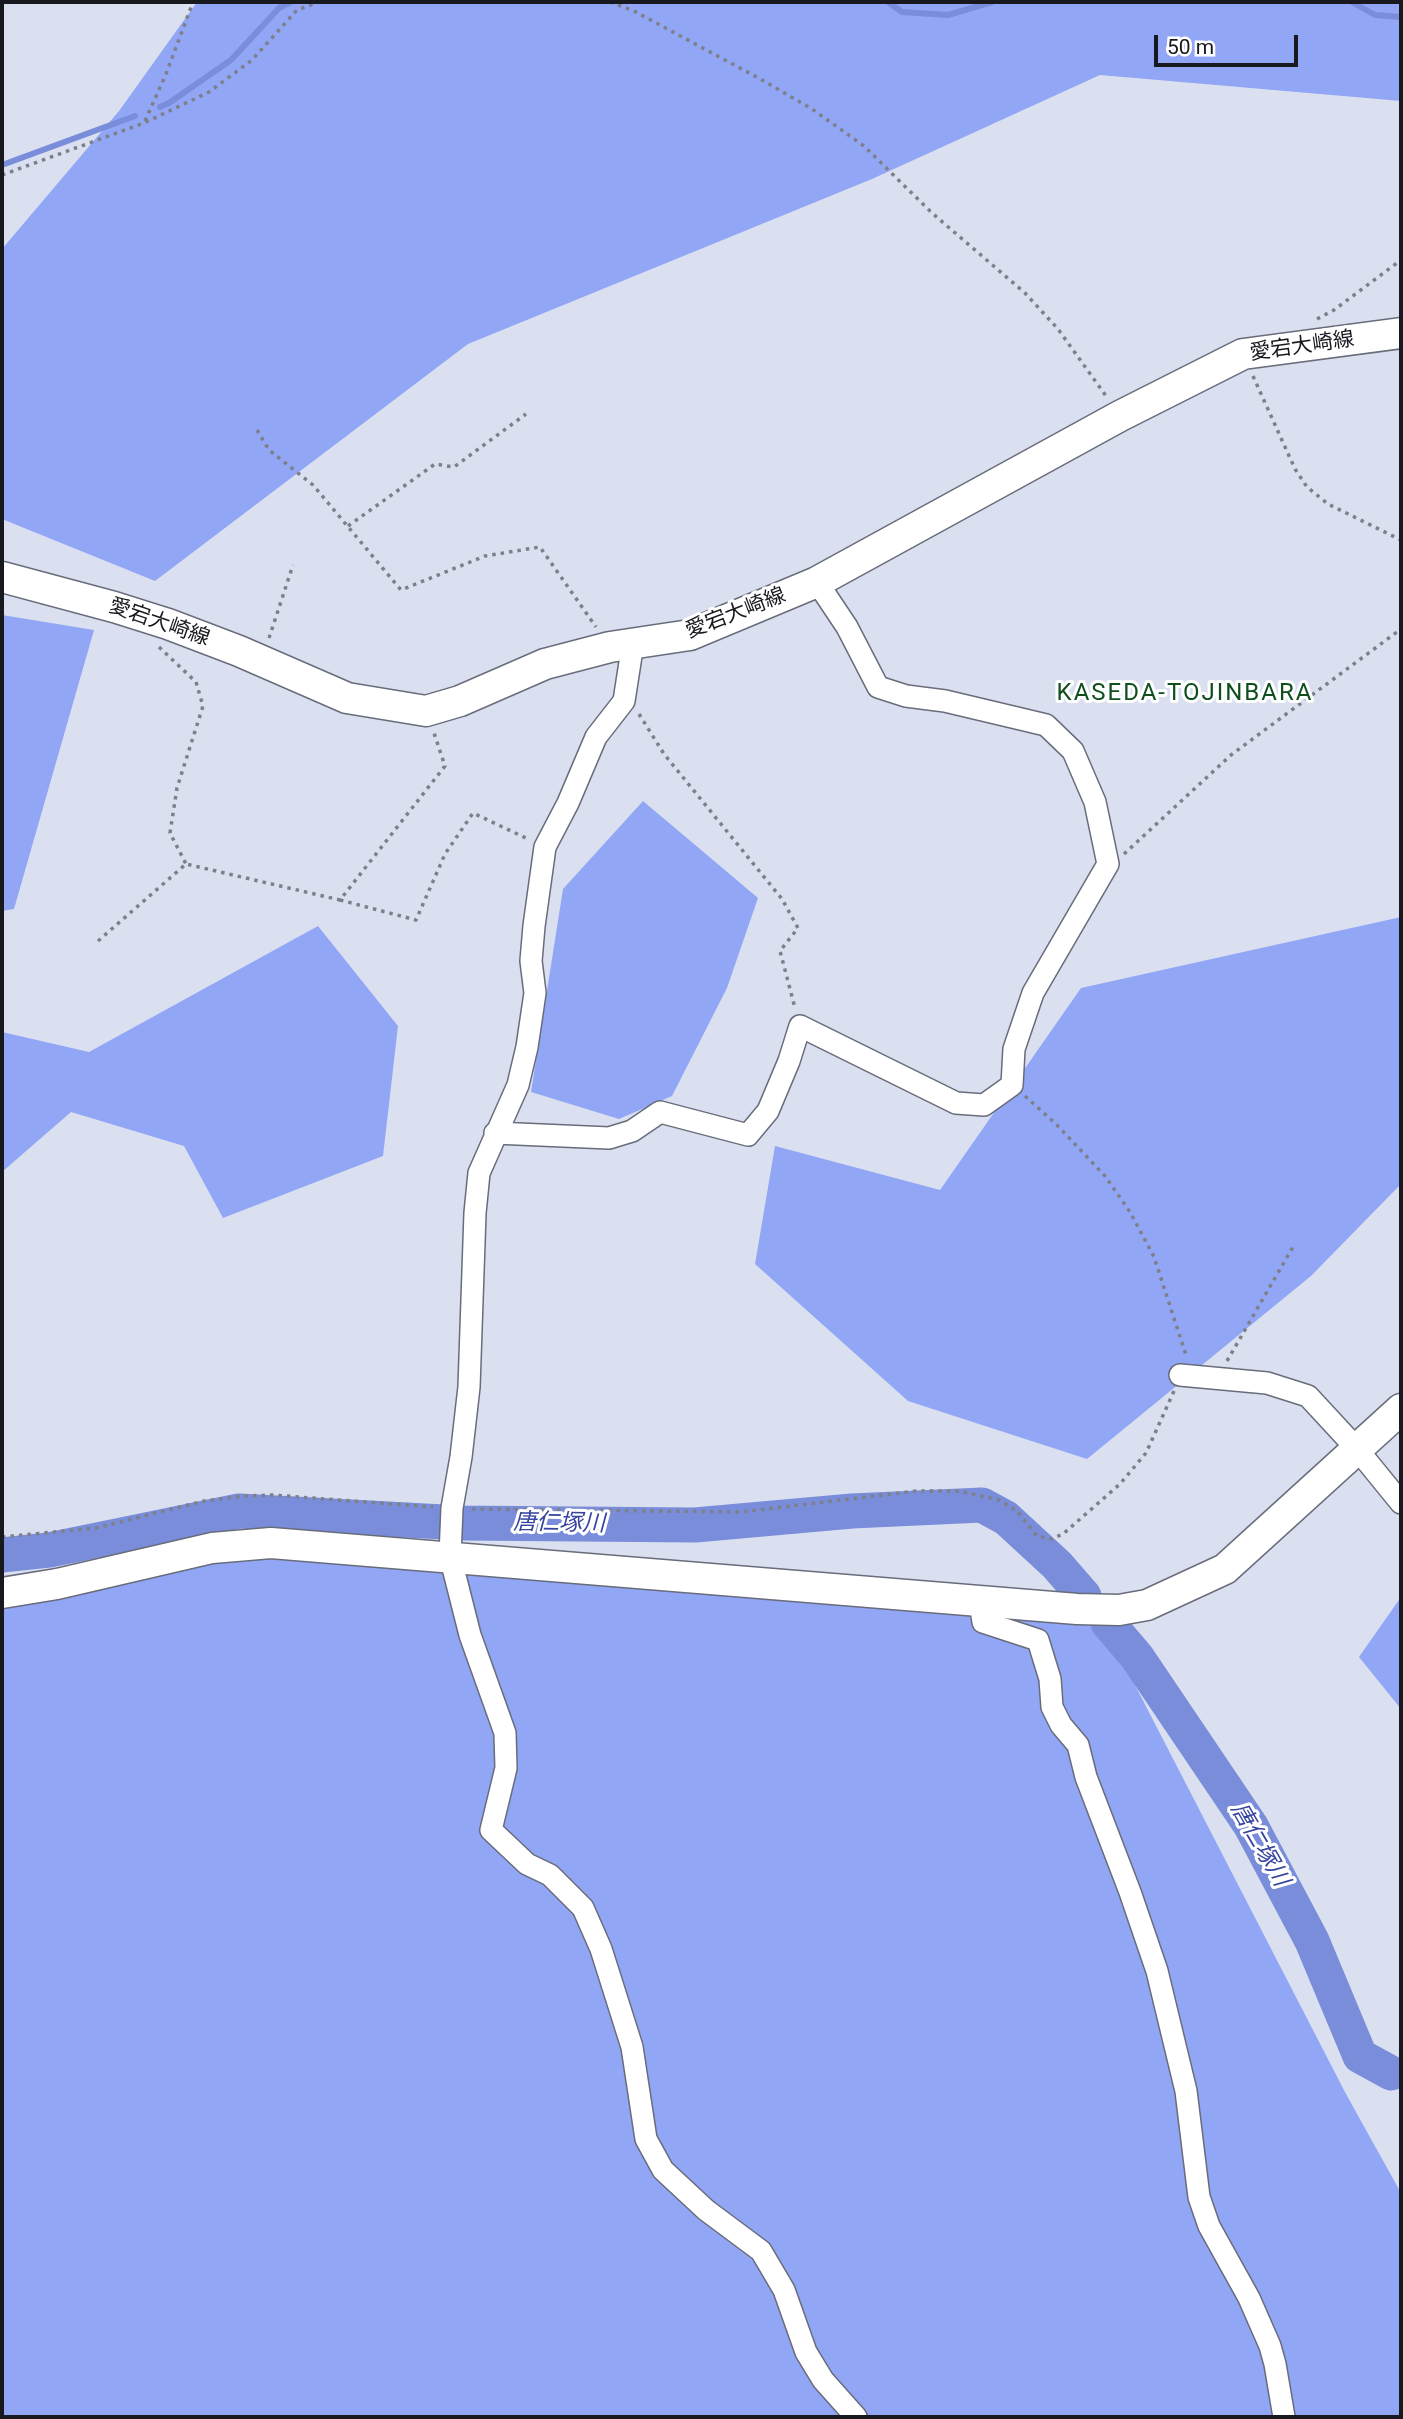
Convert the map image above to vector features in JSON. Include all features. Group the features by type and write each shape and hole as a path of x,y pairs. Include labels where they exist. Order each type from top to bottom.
{"street":[{"name":"愛宕大崎線","path":"2,577 168,624 261,660 347,698 426,711 460,701 545,664 621,645 690,635 817,582 1120,416 1243,354 1401,333"},
{"path":"495,1133 609,1138 632,1131 660,1112 748,1135 768,1111 800,1026 956,1103 984,1105 1012,1085 1014,1049 1033,993 1108,864 1095,802 1073,751 1046,725 945,701 906,696 878,687 847,627 817,582"},
{"path":"621,645 624,701 596,737 568,803 545,847 537,889 531,961 535,993 527,1046 518,1085 479,1173 476,1189 469,1387 452,1508 450,1556 470,1635 505,1733 506,1768 491,1830 527,1864 551,1875 583,1908 601,1950 632,2047 646,2139 663,2170 706,2210 761,2251 784,2290 806,2352 823,2381 856,2417"},
{"path":"1180,1374 1267,1383 1308,1396 1357,1449 1401,1503"},
{"path":"2,1593 57,1584 212,1548 271,1543 980,1602 1119,1610 1147,1605 1225,1569 1401,1409"},
{"path":"980,1602 983,1622 1038,1640 1050,1679 1052,1707 1061,1724 1078,1745 1086,1777 1157,1970 1186,2091 1199,2197 1209,2226 1249,2298 1270,2346 1284,2417"}],"path":[{"path":"144,122 166,74 193,2"},
{"path":"2,175 144,122 209,92 252,60 297,10 319,2"},
{"path":"610,2 634,11 812,108 863,146 932,213 1025,293 1058,329 1120,416"},
{"path":"1311,321 1334,310 1401,260"},
{"path":"1243,354 1296,469 1307,487 1328,504 1401,540"},
{"path":"348,526 435,464 454,467 526,414"},
{"path":"257,430 269,450 313,485 401,590 485,556 540,547 621,645"},
{"path":"261,660 293,565"},
{"path":"168,624 159,648 197,682 203,706 177,788 170,833 186,864 416,920 445,854 474,813 545,847"},
{"path":"1108,864 1127,852 1231,755 1401,629"},
{"path":"624,701 640,715 664,754 782,899 798,928 780,951 800,1026"},
{"path":"340,901 445,766 426,711"},
{"path":"98,941 186,864"},
{"path":"2,1537 96,1528 204,1501 244,1496 272,1495 452,1508 740,1512 916,1491 960,1491 999,1500 1017,1511 1037,1535 1051,1539 1063,1534 1120,1484 1146,1454 1180,1374 1191,1371 1154,1256 1130,1212 1105,1176 1056,1124 1012,1085"},
{"path":"1217,1378 1294,1245"}],"shaded area":[{"path":"197,2 1401,2 1401,101 1100,75 872,179 468,344 155,581 2,519 2,249 119,111"},
{"path":"2,615 94,630 14,909 2,911"},
{"path":"643,801 758,898 727,988 672,1096 619,1119 531,1092 563,889"},
{"path":"1401,917 1401,1184 1311,1276 1087,1459 908,1401 755,1264 775,1146 940,1190 1081,988"},
{"path":"318,926 398,1026 383,1156 223,1218 184,1146 71,1112 2,1172 2,1032 89,1052"},
{"path":"284,1557 1103,1623 1346,2094 1401,2193 1401,2417 2,2417 2,1602 226,1558"},
{"path":"1401,1597 1401,1709 1359,1657"}],"waterway":[{"path":"160,107 231,60 279,8 291,2"},
{"path":"888,2 902,12 948,15 992,2"},
{"path":"1352,2 1375,15 1401,17"},
{"path":"2,165 135,116"},
{"name":"唐仁塚川","path":"2,1555 49,1550 239,1511 462,1523 695,1525 852,1511 982,1505 1006,1518 1057,1565 1084,1596"},
{"name":"唐仁塚川","path":"1108,1623 1137,1657 1251,1826 1312,1941 1360,2056 1391,2073"}],"district":[{"name":"KASEDA-TOJINBARA","path":"1185,694"}]}
